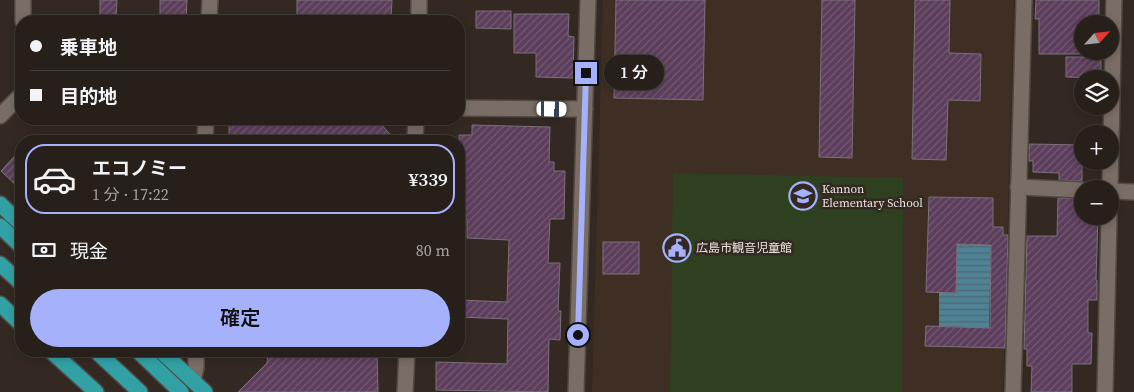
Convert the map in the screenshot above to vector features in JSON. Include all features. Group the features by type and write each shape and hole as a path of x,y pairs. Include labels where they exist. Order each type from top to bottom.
{"highway":[{"path":"0,204 15,218"},
{"path":"0,226 15,240"},
{"path":"0,264 15,278"},
{"path":"0,304 15,318"},
{"path":"58,357 96,392"},
{"path":"102,357 140,392"},
{"path":"144,357 180,392"},
{"path":"167,357 205,392"}],"street":[{"path":"23,0 23,15"},
{"path":"209,15 210,0"},
{"path":"419,15 420,0"},
{"path":"576,392 588,0"},
{"path":"1013,392 1024,0"},
{"path":"1110,180 1114,0"},
{"path":"0,116 15,101"},
{"path":"465,108 585,109"},
{"path":"1018,188 1074,190"},
{"path":"1119,191 1134,192"},
{"path":"1105,392 1109,225"},
{"path":"192,380 196,368 196,357"},
{"path":"405,392 407,357"}],"shaded area":[{"name":"Kannon Elementary School","path":"603,0 1014,0 1003,392 592,392"}],"green space":[{"path":"673,173 903,178 902,392 670,392"}],"water":[{"path":"957,244 991,245 989,328 939,326 939,292 956,292"}],"building":[{"path":"100,0 117,0 116,15 100,15"},
{"path":"160,0 187,0 186,15 160,15"},
{"path":"297,0 392,0 391,15 297,15"},
{"path":"616,0 705,0 703,100 614,98"},
{"path":"822,0 855,0 852,158 819,157"},
{"path":"915,0 950,0 949,53 981,54 980,101 948,100 946,160 912,159"},
{"path":"1036,0 1099,0 1099,15 1074,15 1074,54 1039,54 1039,19 1035,19"},
{"path":"476,11 511,11 511,29 476,28"},
{"path":"514,14 569,14 568,36 574,37 573,78 536,77 536,53 514,53"},
{"path":"1066,57 1074,57 1074,60 1101,60 1101,70 1074,70 1074,77 1066,77"},
{"path":"229,125 382,125 391,135 229,135"},
{"path":"472,125 550,127 549,162 554,162 554,171 565,171 564,219 550,219 548,263 560,263 558,311 561,311 560,340 549,339 548,392 436,390 436,362 507,364 508,319 465,317 465,300 507,302 509,240 467,238 467,219 465,219 465,135 472,135"},
{"path":"1029,144 1074,145 1074,170 1082,170 1082,180 1059,180 1059,173 1033,172 1033,161 1029,161"},
{"path":"15,156 15,184 1,171"},
{"path":"929,197 993,198 993,227 1003,227 1003,235 1008,235 1005,348 925,346 926,326 990,328 991,245 957,244 956,293 926,292"},
{"path":"1058,198 1074,199 1074,225 1098,225 1097,300 1088,300 1088,333 1092,333 1091,364 1072,364 1072,392 1031,392 1032,366 1027,366 1027,349 1024,349 1027,236 1057,236"},
{"path":"603,242 639,242 639,274 603,274"},
{"path":"268,357 377,357 378,392 238,392 267,363"}],"place":[{"name":"Kannon Elementary School","path":"803,196"},
{"name":"広島市観音児童館","path":"677,248"}],"route":[{"path":"578,335 586,73"}]}
